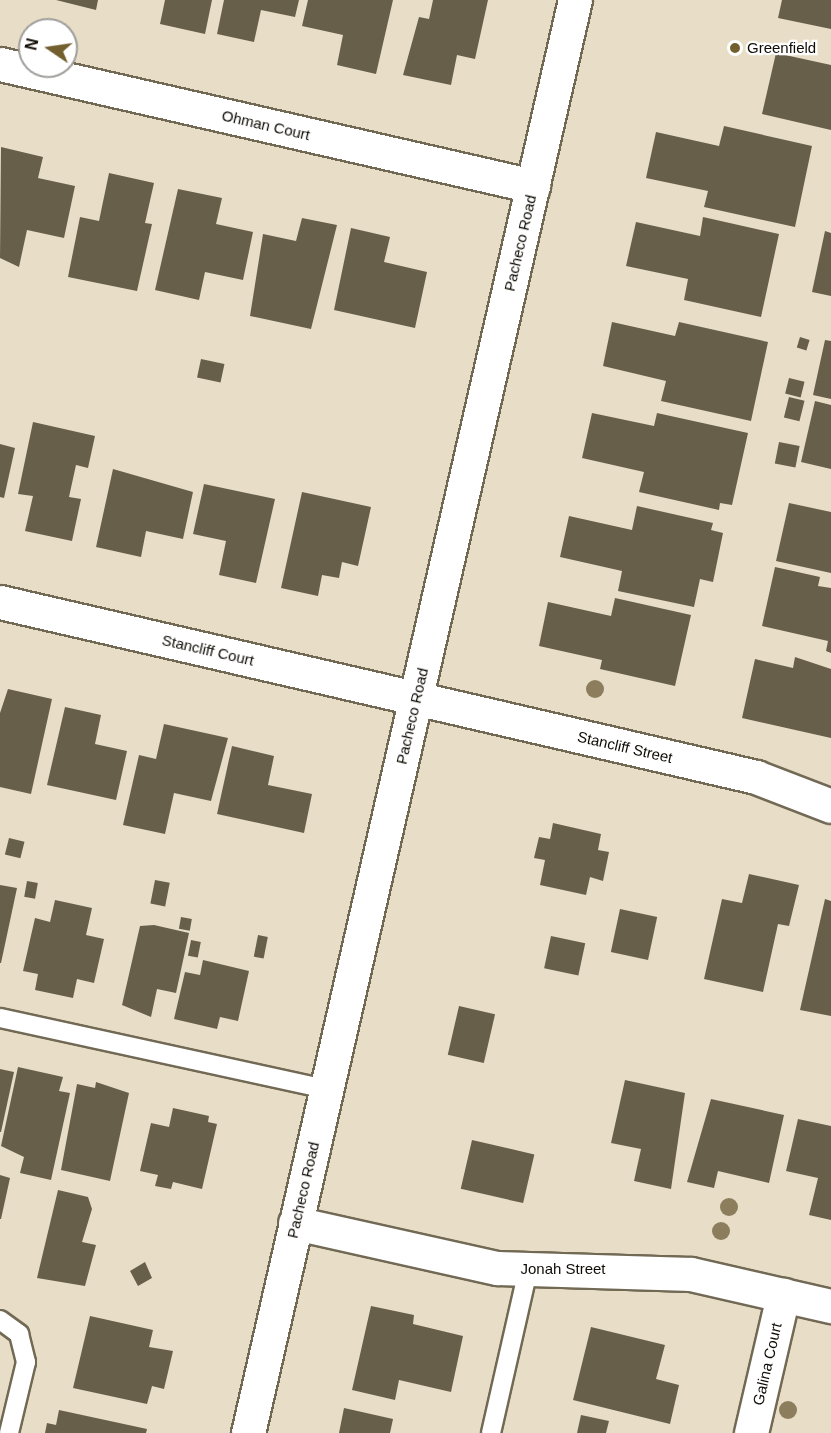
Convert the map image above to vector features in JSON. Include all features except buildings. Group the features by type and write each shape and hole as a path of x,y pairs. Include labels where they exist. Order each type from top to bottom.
{"street":[{"name":"Pacheco Road","path":"248,1433 575,0"},
{"name":"Ohman Court","path":"0,64 533,186"},
{"name":"Stancliff Court","path":"0,602 416,698"},
{"name":"Stancliff Street","path":"416,698 756,777 831,806"},
{"name":"Jonah Street","path":"295,1223 497,1268 658,1271 831,1306"},
{"name":"Galina Court","path":"751,1433 783,1295"}],"lane":[{"path":"0,1018 327,1089"},
{"path":"491,1433 528,1270"},
{"path":"0,1320 19,1334 26,1362 9,1433"}],"place":[{"name":"Greenfield","path":"735,48"}]}
